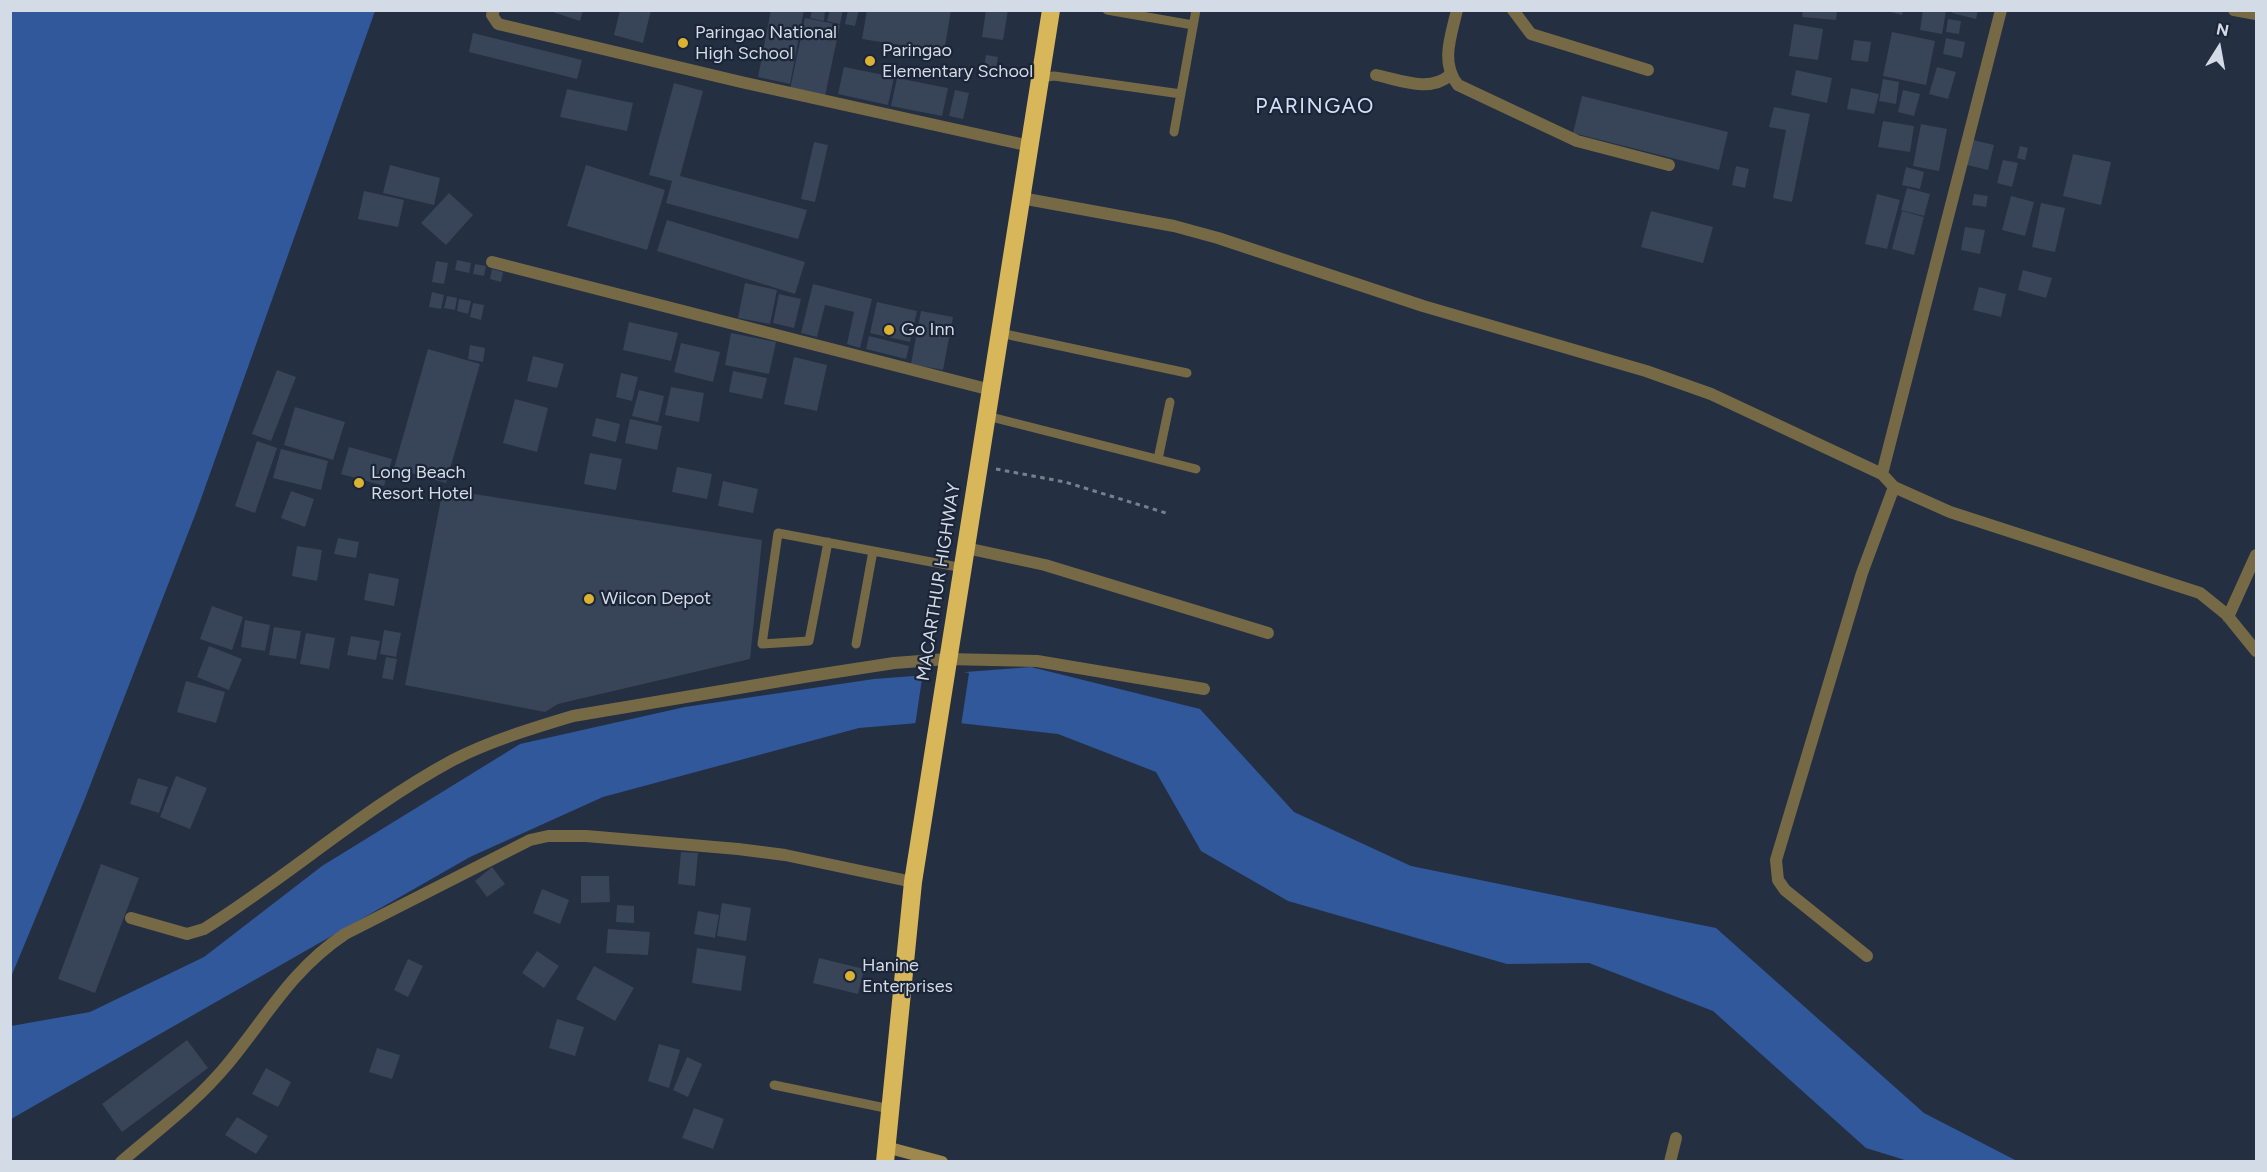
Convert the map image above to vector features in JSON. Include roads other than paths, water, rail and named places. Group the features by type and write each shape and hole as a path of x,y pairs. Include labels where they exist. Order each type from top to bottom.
{"highway":[{"name":"MACARTHUR HIGHWAY","path":"885,1154 913,882 1051,10"}],"street":[{"path":"494,10 492,15 498,24 741,82 1030,146"},
{"path":"1457,10 1449,42 1450,75 1458,85 1477,96 1532,118 1577,141 1669,165"},
{"path":"1513,10 1531,34 1648,70"},
{"path":"1882,474 2001,10"},
{"path":"2234,10 2256,14"},
{"path":"1376,75 1430,86 1442,82 1450,75"},
{"path":"1021,198 1174,226 1207,235 1444,312 1646,371 1711,394 1882,474 1894,487 1950,512 2200,593 2228,617 2256,651"},
{"path":"492,262 991,390"},
{"path":"1867,956 1785,890 1778,880 1776,860 1862,573 1894,487"},
{"path":"966,548 1045,565 1268,633"},
{"path":"2228,617 2256,555"},
{"path":"131,918 187,934 204,929 410,786 454,759 539,726 573,716 894,663 1037,661 1204,689"},
{"path":"121,1161 191,1103 212,1082 302,968 326,947 345,934 530,840 548,836 586,836 738,849 785,855 913,882"},
{"path":"1670,1161 1676,1138"},
{"path":"885,1154 942,1161"}],"lane":[{"path":"1107,10 1193,25"},
{"path":"1174,132 1196,10"},
{"path":"1040,78 1054,76 1181,94"},
{"path":"1000,333 1188,373"},
{"path":"1158,459 1170,402"},
{"path":"987,416 1196,469"},
{"path":"828,542 809,641 762,644 778,533 828,542 963,568"},
{"path":"856,644 873,551"},
{"path":"774,1085 890,1109"}],"water":[{"path":"11,10 375,11 197,510 84,801 11,977"},
{"path":"1031,667 1200,709 1294,812 1411,866 1716,928 1924,1113 2017,1161 1908,1161 1866,1148 1713,1011 1589,963 1507,964 1288,901 1201,851 1156,772 1058,734 941,721 859,728 603,797 470,857 11,1119 11,1026 90,1012 204,957 322,866 520,744 685,707 874,679"}],"place":[{"name":"Paringao National High School","path":"683,43"},
{"name":"Paringao Elementary School","path":"870,61"},
{"name":"Go Inn","path":"889,330"},
{"name":"Long Beach Resort Hotel","path":"359,483"},
{"name":"Wilcon Depot","path":"589,599"},
{"name":"Hanine Enterprises","path":"850,976"}],"district":[{"name":"PARINGAO","path":"1315,107"}]}
